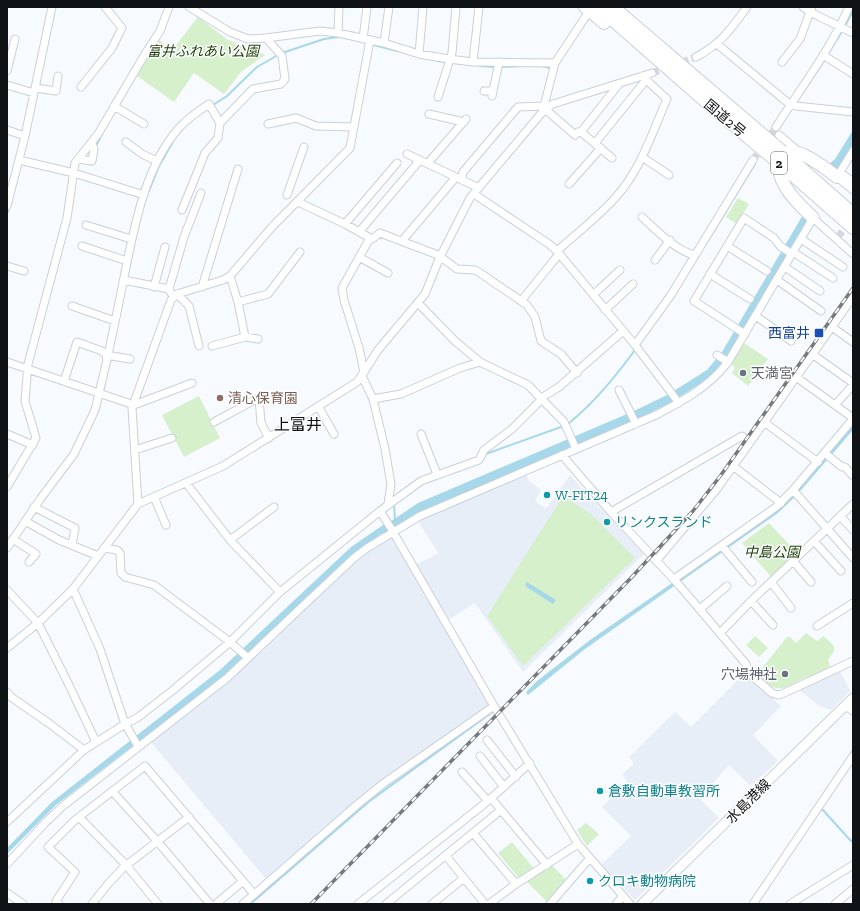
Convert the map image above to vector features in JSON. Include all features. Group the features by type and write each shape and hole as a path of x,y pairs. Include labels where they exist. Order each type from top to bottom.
{"highway":[{"name":"国道2号","path":"598,7 713,108 782,159 807,174 848,217 853,228"},
{"name":"国道2号","path":"613,7 684,68 782,159 848,217"},
{"path":"625,7 674,51 684,68"},
{"path":"586,11 644,58 713,108"},
{"path":"814,218 796,200 783,183 779,174 782,159 795,152 839,174"},
{"path":"807,174 853,207"},
{"path":"848,217 853,232"}],"main road":[{"name":"水島港線","path":"642,904 849,708 853,698"}],"street":[{"path":"7,206 21,161 25,136 37,90 52,7"},
{"path":"81,87 112,48 122,28 105,7"},
{"path":"7,487 36,438 25,401 27,368 66,223 72,173 76,160 92,143 117,107 145,54 160,31 169,7"},
{"path":"188,7 230,32 248,39 320,31 338,33 368,42 384,43 419,54 449,59 473,62 555,63"},
{"path":"338,33 339,7"},
{"path":"138,504 132,408 171,300 176,295 223,280 230,276 271,228 350,148 368,42 367,7"},
{"path":"384,43 389,7"},
{"path":"419,54 423,7"},
{"path":"438,97 452,53 456,7"},
{"path":"473,62 480,7"},
{"path":"696,57 718,44 747,7"},
{"path":"803,7 811,9 853,33"},
{"path":"776,127 793,105 851,8"},
{"path":"782,62 800,39 811,9"},
{"path":"545,108 555,63 586,11"},
{"path":"182,210 205,153 218,138 220,123 253,89 282,84 285,79 281,54 266,38"},
{"path":"7,71 15,39"},
{"path":"718,44 787,102 793,105 853,112"},
{"path":"823,55 853,74"},
{"path":"484,91 493,94 499,62"},
{"path":"7,648 38,623 73,589 138,504 223,466 357,382 378,350 425,294 440,257 463,211 477,191 545,108 553,104 619,84 644,78 652,74"},
{"path":"7,85 37,90 56,91 58,76"},
{"path":"595,143 644,78"},
{"path":"521,301 558,253 616,198 636,170 667,99 644,78"},
{"path":"612,158 581,132 619,84"},
{"path":"7,548 15,540 74,454 95,410 101,394 107,360 110,355 109,350 125,281 131,239 144,195 157,161 177,130 186,121 209,104 220,123"},
{"path":"117,107 144,124"},
{"path":"402,242 459,178 518,107 545,108 575,136 578,132"},
{"path":"428,164 465,120 429,114"},
{"path":"268,124 296,118 316,126 353,128"},
{"path":"7,130 25,136"},
{"path":"779,135 800,154"},
{"path":"126,142 142,154 157,161"},
{"path":"76,160 92,161 94,149 92,143"},
{"path":"287,195 304,147"},
{"path":"569,184 601,148"},
{"path":"839,174 853,151"},
{"path":"407,154 459,178 549,244 635,344 678,401"},
{"path":"642,158 669,175"},
{"path":"358,232 420,160"},
{"path":"635,344 671,295 753,160"},
{"path":"21,161 72,173 144,195"},
{"path":"345,224 397,163"},
{"path":"202,287 238,169"},
{"path":"839,174 853,182"},
{"path":"839,174 853,190"},
{"path":"169,289 184,237 201,193"},
{"path":"298,202 345,224 372,239 380,233 438,255 457,269 475,270 521,301 531,310 535,317 542,341 561,354 577,373"},
{"path":"642,217 688,253 695,255"},
{"path":"744,334 694,301 744,218 774,238 783,248 833,278"},
{"path":"7,864 46,822 135,742 227,678 245,654 354,558 382,538 420,516 635,422 656,415 711,381 727,361 756,316 814,218 853,254"},
{"path":"86,225 131,239"},
{"path":"370,238 342,288 344,300 359,348 363,374 373,399 389,466 391,484 389,504"},
{"path":"801,239 843,267"},
{"path":"655,260 670,240"},
{"path":"82,246 127,261"},
{"path":"727,246 767,271"},
{"path":"154,287 165,247"},
{"path":"238,302 268,294 300,252"},
{"path":"359,257 388,273"},
{"path":"7,266 24,271"},
{"path":"785,266 820,291"},
{"path":"592,295 620,270"},
{"path":"710,274 750,299"},
{"path":"230,276 238,302 245,337"},
{"path":"777,280 821,310"},
{"path":"125,281 169,289 189,306 199,346"},
{"path":"605,310 633,284"},
{"path":"656,561 699,511 734,466 812,354 852,301"},
{"path":"418,303 455,341 480,362 528,385 564,422 575,448"},
{"path":"72,306 115,321"},
{"path":"756,316 791,341"},
{"path":"832,327 853,342"},
{"path":"7,822 84,750 137,718 230,642 280,592 398,497 421,481 479,460 484,450 512,428 542,399 577,373 623,331"},
{"path":"212,346 245,337 258,339"},
{"path":"64,381 77,342 110,355 130,359"},
{"path":"812,354 853,384 835,405"},
{"path":"718,355 727,361"},
{"path":"7,362 134,405 192,383"},
{"path":"373,399 401,394 460,368 480,362"},
{"path":"676,582 724,548 796,492 853,419 796,377"},
{"path":"619,390 635,422"},
{"path":"214,422 260,397 261,423 269,438"},
{"path":"318,406 334,434"},
{"path":"764,422 818,462"},
{"path":"7,434 33,445"},
{"path":"421,434 437,474"},
{"path":"612,512 742,436 750,442"},
{"path":"135,450 172,438"},
{"path":"827,454 842,468 845,467 853,476"},
{"path":"562,455 700,609 746,664 749,673 772,693 778,695 853,661"},
{"path":"734,466 781,503"},
{"path":"186,483 230,540 280,592"},
{"path":"796,492 853,558"},
{"path":"154,497 166,525"},
{"path":"720,633 751,601 853,504"},
{"path":"230,540 274,507"},
{"path":"36,509 76,528 72,545"},
{"path":"380,511 495,708 578,844 630,904"},
{"path":"840,516 853,530"},
{"path":"27,522 59,540 98,556"},
{"path":"15,540 36,554 29,562"},
{"path":"814,541 841,571"},
{"path":"104,548 117,550 120,553 121,573 125,577 154,585 245,654"},
{"path":"724,548 752,582"},
{"path":"793,561 811,582"},
{"path":"771,582 791,608"},
{"path":"700,609 727,586"},
{"path":"73,589 100,649 125,724 135,742"},
{"path":"7,590 38,623 96,742"},
{"path":"751,601 773,625"},
{"path":"817,626 853,603"},
{"path":"7,692 84,750"},
{"path":"243,904 363,800 495,708"},
{"path":"487,740 516,777"},
{"path":"480,756 504,787"},
{"path":"753,904 853,756"},
{"path":"358,904 490,799 530,764"},
{"path":"60,904 56,901 74,872 48,847 79,817 145,766 254,894"},
{"path":"462,772 502,810 547,865"},
{"path":"112,791 158,842 210,904"},
{"path":"386,904 502,810"},
{"path":"79,817 126,865 158,904"},
{"path":"95,903 108,884 126,865 189,817"},
{"path":"473,833 516,884"},
{"path":"489,904 516,884 578,844"},
{"path":"446,856 485,904"},
{"path":"550,904 590,858"},
{"path":"790,904 853,865"},
{"path":"432,904 464,878"},
{"path":"216,904 243,881"},
{"path":"834,904 853,889"},
{"path":"7,893 23,904"},
{"path":"616,904 623,896"}],"shaded area":[{"path":"525,472 529,481 541,490 535,501 546,509 570,475 644,554 523,672 475,603 448,620 414,566 438,553 417,519"},
{"path":"394,536 492,704 422,754 267,880 150,741 348,568 371,549"},
{"path":"839,669 850,691 831,710 818,705 797,688"},
{"path":"741,677 752,679 781,706 753,735 778,761 751,786 729,765 707,790 701,800 719,818 635,900 601,865 631,836 602,807 627,781 622,775 634,763 629,757 675,712 691,727"}],"green space":[{"name":"富井ふれあい公園","path":"198,17 228,40 265,55 241,72 224,94 194,73 174,102 137,76 159,40 172,50"},
{"path":"738,198 749,204 737,224 726,217"},
{"path":"744,343 768,359 748,386 732,373 735,368 731,364"},
{"path":"199,396 220,438 184,457 162,415"},
{"path":"563,496 591,514 635,558 523,666 487,616"},
{"name":"中島公園","path":"769,523 797,553 772,578 742,543"},
{"path":"806,633 817,641 824,636 834,646 834,651 828,660 830,666 822,672 786,687 776,688 771,686 758,673 787,637 790,637 796,643"},
{"path":"755,636 768,648 759,657 746,645"},
{"path":"586,823 599,834 587,846 577,830"},
{"path":"512,842 536,871 521,881 498,853"},
{"path":"551,864 567,881 548,903 526,881"}],"water":[{"path":"853,130 853,144 836,171 827,166 835,159"},
{"path":"804,213 808,221 727,358 713,375 672,402 639,418 479,488 417,513 391,531 381,534 352,556 224,676 56,805 7,854 7,848 52,802 220,670 351,547 418,503 634,411 669,394 707,370 722,352"},
{"path":"853,423 853,430 796,496 778,513 585,649 528,695 526,692 537,681 590,640 776,511"},
{"path":"527,582 556,600 553,604 525,586"},
{"path":"488,714 490,715 370,802 252,904 247,904 369,800"}],"waterway":[{"path":"846,24 853,11"},
{"path":"816,73 841,33"},
{"path":"282,53 324,39 339,37"},
{"path":"370,44 397,51"},
{"path":"213,105 227,96 257,67 278,55"},
{"path":"438,61 463,64"},
{"path":"480,66 495,67"},
{"path":"500,67 523,66"},
{"path":"542,66 550,68"},
{"path":"96,146 103,132"},
{"path":"149,191 159,166 174,140"},
{"path":"706,244 755,164"},
{"path":"7,214 9,208"},
{"path":"568,424 604,389 635,350"},
{"path":"103,394 105,382"},
{"path":"483,455 561,427"},
{"path":"394,504 395,521"},
{"path":"487,716 492,712"},
{"path":"850,755 853,750"},
{"path":"822,809 851,841 853,840"}],"tunnel":[{"path":"652,73 696,57"},
{"path":"753,160 776,127"},
{"path":"838,237 850,221"}],"railway":[{"path":"311,904 630,579 693,511 721,475 853,288"}],"place":[{"name":"西富井","path":"819,333"},
{"name":"天満宮","path":"743,373"},
{"name":"清心保育園","path":"220,398"},
{"name":"W-FIT24","path":"547,495"},
{"name":"リンクスランド","path":"607,522"},
{"name":"穴場神社","path":"785,674"},
{"name":"倉敷自動車教習所","path":"600,791"},
{"name":"クロキ動物病院","path":"590,881"}],"district":[{"name":"上富井","path":"298,424"}]}
